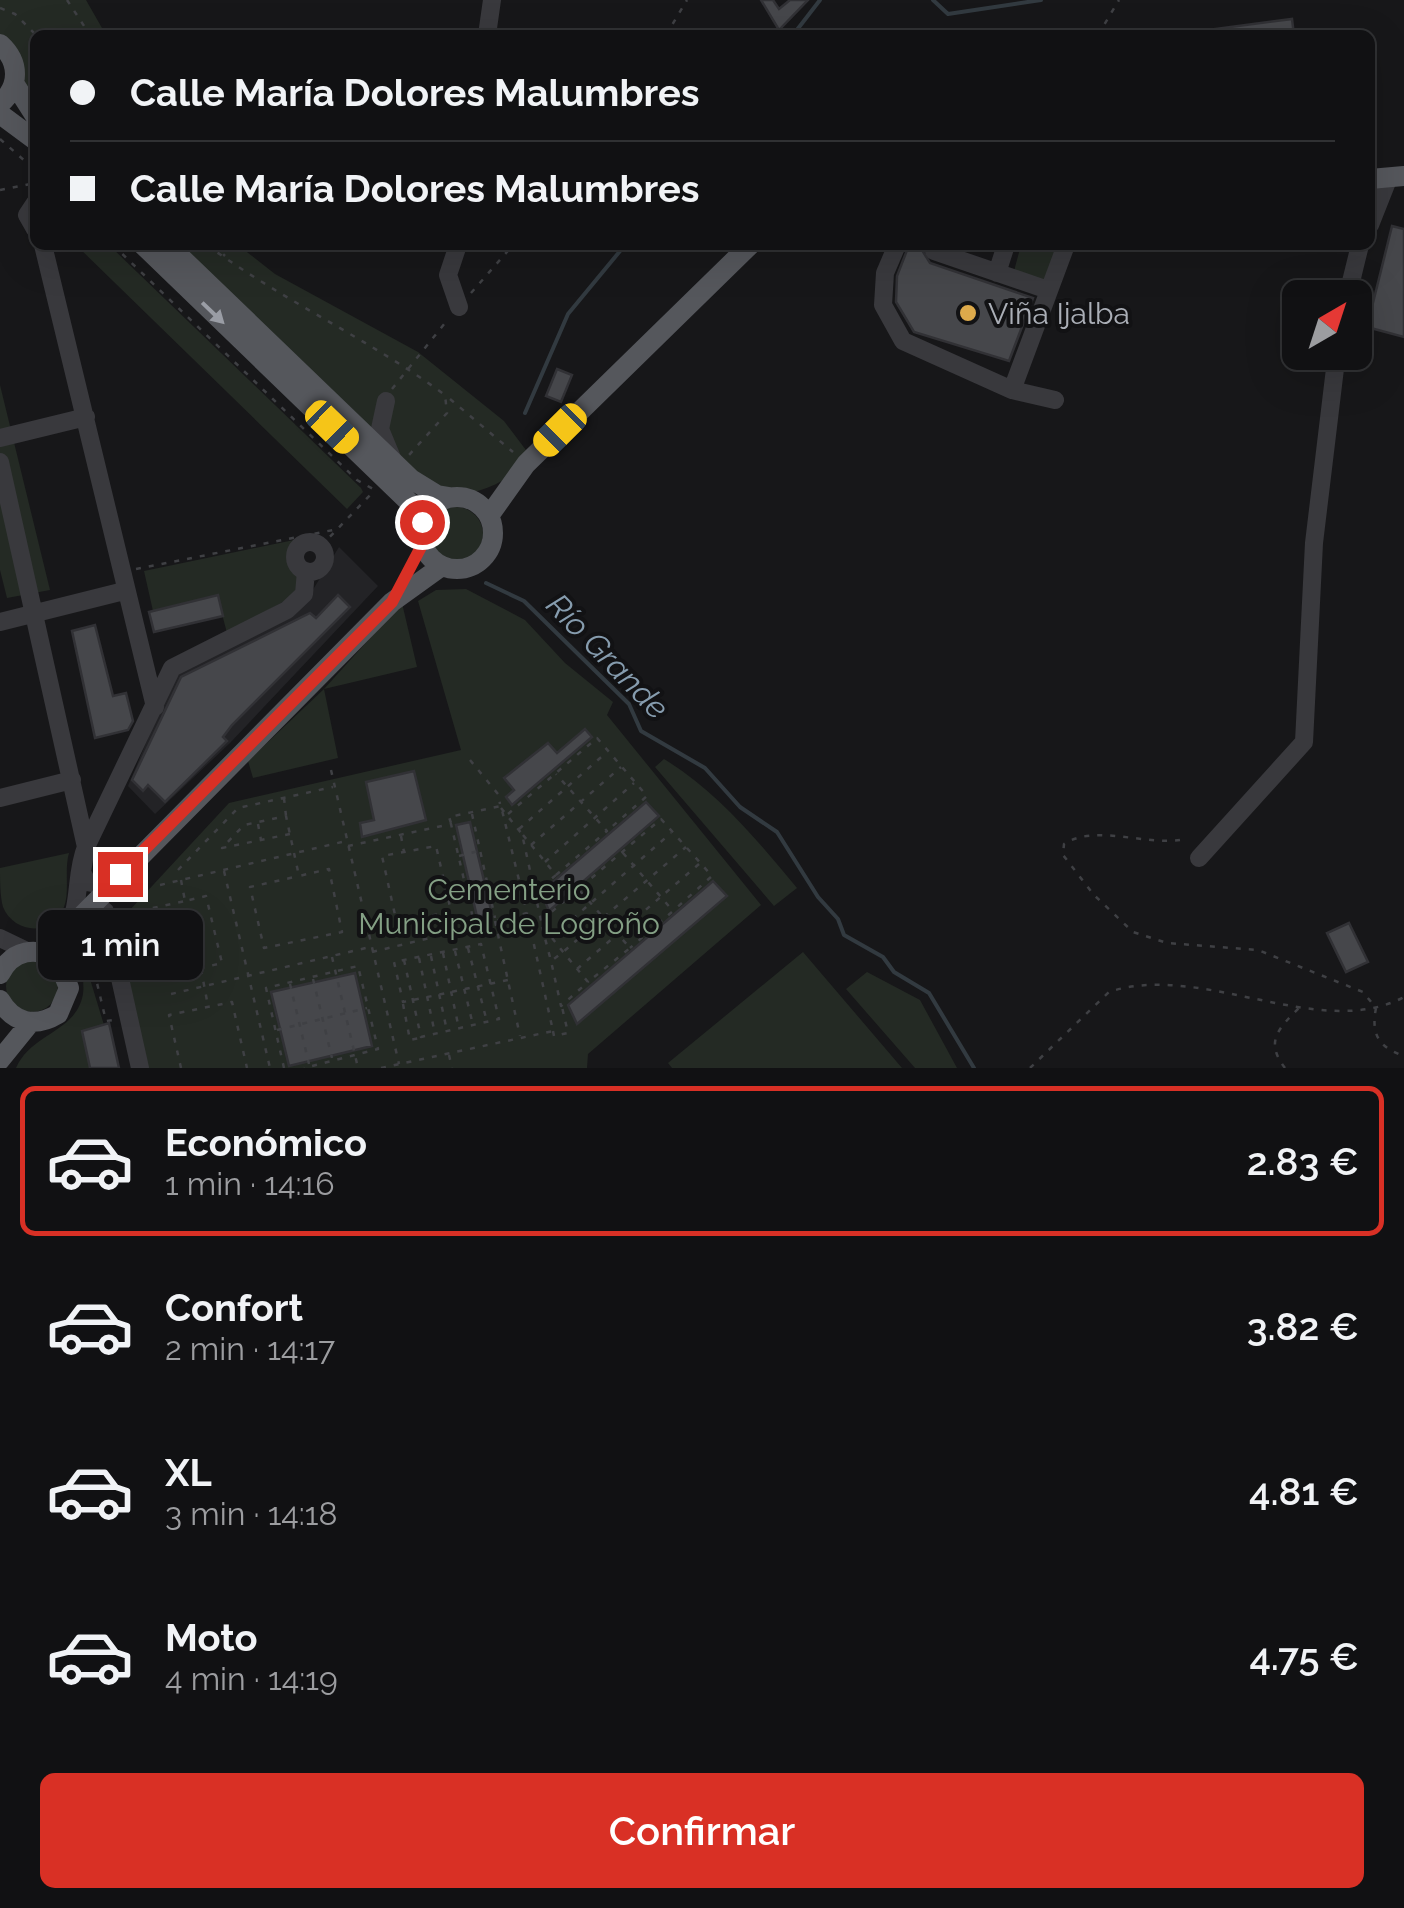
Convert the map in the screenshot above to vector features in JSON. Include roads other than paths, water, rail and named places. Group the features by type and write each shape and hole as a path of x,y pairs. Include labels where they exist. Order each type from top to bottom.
{"main road":[{"path":"0,44 14,64 14,83 30,108"},
{"path":"0,104 14,83"},
{"path":"0,114 30,136"},
{"path":"148,250 410,502 422,522 422,545 392,602"},
{"path":"173,250 396,464 426,489 458,497 490,516"},
{"path":"422,522 432,506 492,487 526,464 745,250"},
{"path":"422,545 442,566 464,569 484,558 493,538 490,516 526,464"},
{"path":"0,974 15,956 36,952 62,938 120,874 392,602 442,566"},
{"path":"0,1058 3,1005 30,1022 45,1021 62,1008 70,988 64,967 81,920"},
{"path":"36,952 64,967"},
{"path":"0,1058 30,1022"}],"street":[{"path":"488,30 492,0"},
{"path":"1375,211 1388,177"},
{"path":"46,250 122,582 155,707"},
{"path":"456,250 448,275 459,307"},
{"path":"895,250 885,272 882,305 904,341 1012,390 1055,400"},
{"path":"934,250 1048,290"},
{"path":"997,273 1004,250"},
{"path":"1012,390 1064,250"},
{"path":"1351,280 1359,250"},
{"path":"1199,858 1304,742 1314,543 1335,370"},
{"path":"340,410 374,412 386,401 380,429 396,464"},
{"path":"0,438 86,418"},
{"path":"0,462 86,847 82,872 87,882 102,885 120,874"},
{"path":"62,938 76,911 78,866 172,668 287,610 304,594 306,571 296,561 299,547 312,542 321,546"},
{"path":"0,622 122,582"},
{"path":"0,798 72,780"},
{"path":"106,918 140,1068"},
{"path":"0,938 36,952"}],"waterway":[{"name":"Río Grande","path":"797,30 820,0"},
{"name":"Río Grande","path":"933,0 948,14 1041,0"},
{"name":"Río Grande","path":"525,413 568,314 621,250"},
{"name":"Río Grande","path":"486,583 524,601 629,704 641,731 705,768 740,807 777,832 818,897 838,919 844,935 883,957 894,972 929,993 974,1068"}],"place":[{"name":"Viña Ijalba","path":"968,313"}],"park label":[{"name":"Cementerio Municipal de Logroño","path":"509,906"}]}
